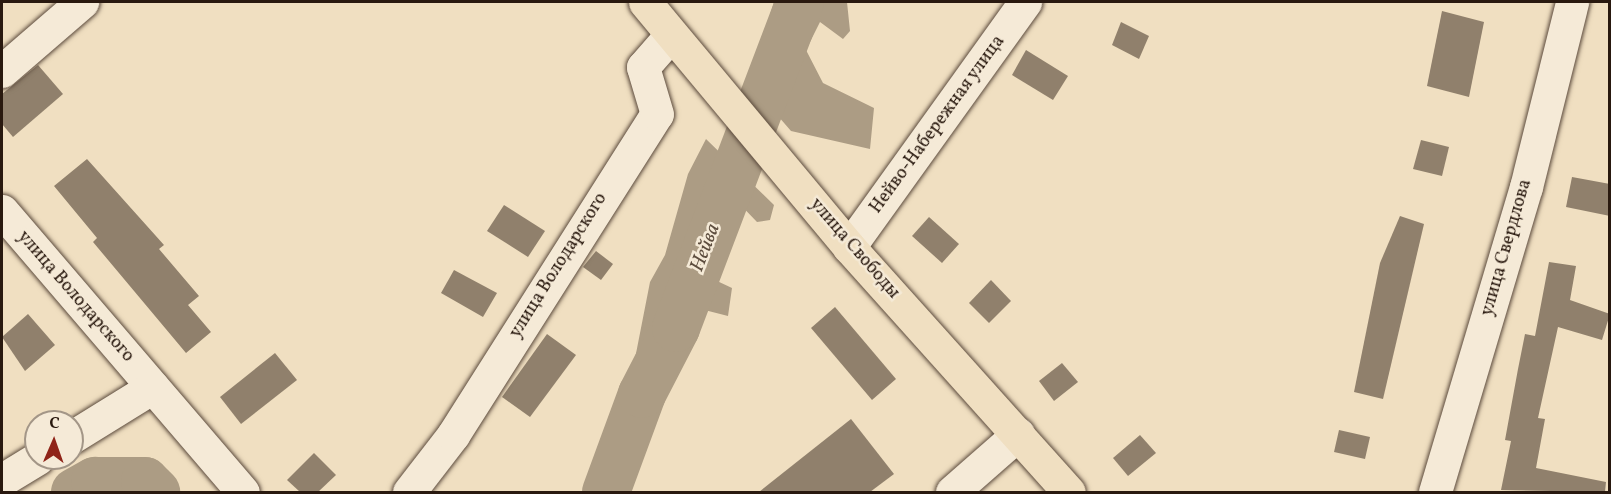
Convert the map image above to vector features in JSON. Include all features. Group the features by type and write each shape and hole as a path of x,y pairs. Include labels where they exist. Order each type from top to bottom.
{"main road":[{"name":"улица Свободы","path":"645,2 692,63 849,247 1069,492"}],"street":[{"path":"2,71 82,2"},
{"name":"Нейво-Набережная улица","path":"849,247 1025,2"},
{"name":"улица Свердлова","path":"1435,492 1526,187 1572,2"},
{"name":"улица Володарского","path":"409,492 453,435 657,114 643,67 670,35"},
{"name":"улица Володарского","path":"2,211 243,492"},
{"path":"84,430 153,387"},
{"path":"952,492 1018,434"},
{"path":"2,480 24,467"}],"water":[{"path":"774,2 847,2 850,31 843,39 820,22 806,50 823,83 874,108 870,149 791,131 765,101 750,77"},
{"path":"706,139 774,205 770,220 757,222 732,196 700,273 732,288 728,316 685,305 667,349 674,359 642,394 631,379 650,282 665,255 688,174"},
{"path":"622,433 642,455 630,488 593,492"}],"building":[{"path":"1442,11 1484,22 1469,97 1427,86"},
{"path":"1121,22 1149,36 1139,59 1112,45"},
{"path":"1026,50 1068,76 1053,100 1012,75"},
{"path":"38,65 63,94 13,137 2,124 2,94"},
{"path":"1421,140 1449,147 1442,176 1413,169"},
{"path":"87,159 164,245 159,249 199,296 188,305 211,332 186,353 93,242 97,238 54,186"},
{"path":"1572,177 1610,184 1610,216 1566,207"},
{"path":"504,205 545,231 528,257 487,231"},
{"path":"1400,216 1424,224 1383,399 1354,392 1380,263"},
{"path":"929,217 959,244 942,263 912,236"},
{"path":"596,251 613,264 601,280 583,267"},
{"path":"1549,262 1576,266 1570,300 1610,314 1602,340 1558,327 1538,418 1545,419 1536,468 1606,482 1605,492 1501,490 1511,441 1505,440 1525,334 1535,336"},
{"path":"454,270 497,293 483,317 441,293"},
{"path":"991,280 1011,301 989,323 969,303"},
{"path":"835,307 896,379 872,400 811,328"},
{"path":"28,314 55,345 25,371 2,337"},
{"path":"547,334 576,355 530,417 502,397"},
{"path":"275,353 297,380 241,424 220,397"},
{"path":"1062,363 1078,382 1054,401 1039,381"},
{"path":"851,419 894,474 870,492 759,492"},
{"path":"1339,430 1370,437 1365,459 1334,452"},
{"path":"1140,435 1156,453 1128,476 1113,458"},
{"path":"314,453 336,475 318,492 300,492 287,480"}],"waterway":[{"name":"Нейва","path":"606,492 642,394 676,328 800,2"},
{"path":"75,492 95,481 145,481 156,492"}]}
